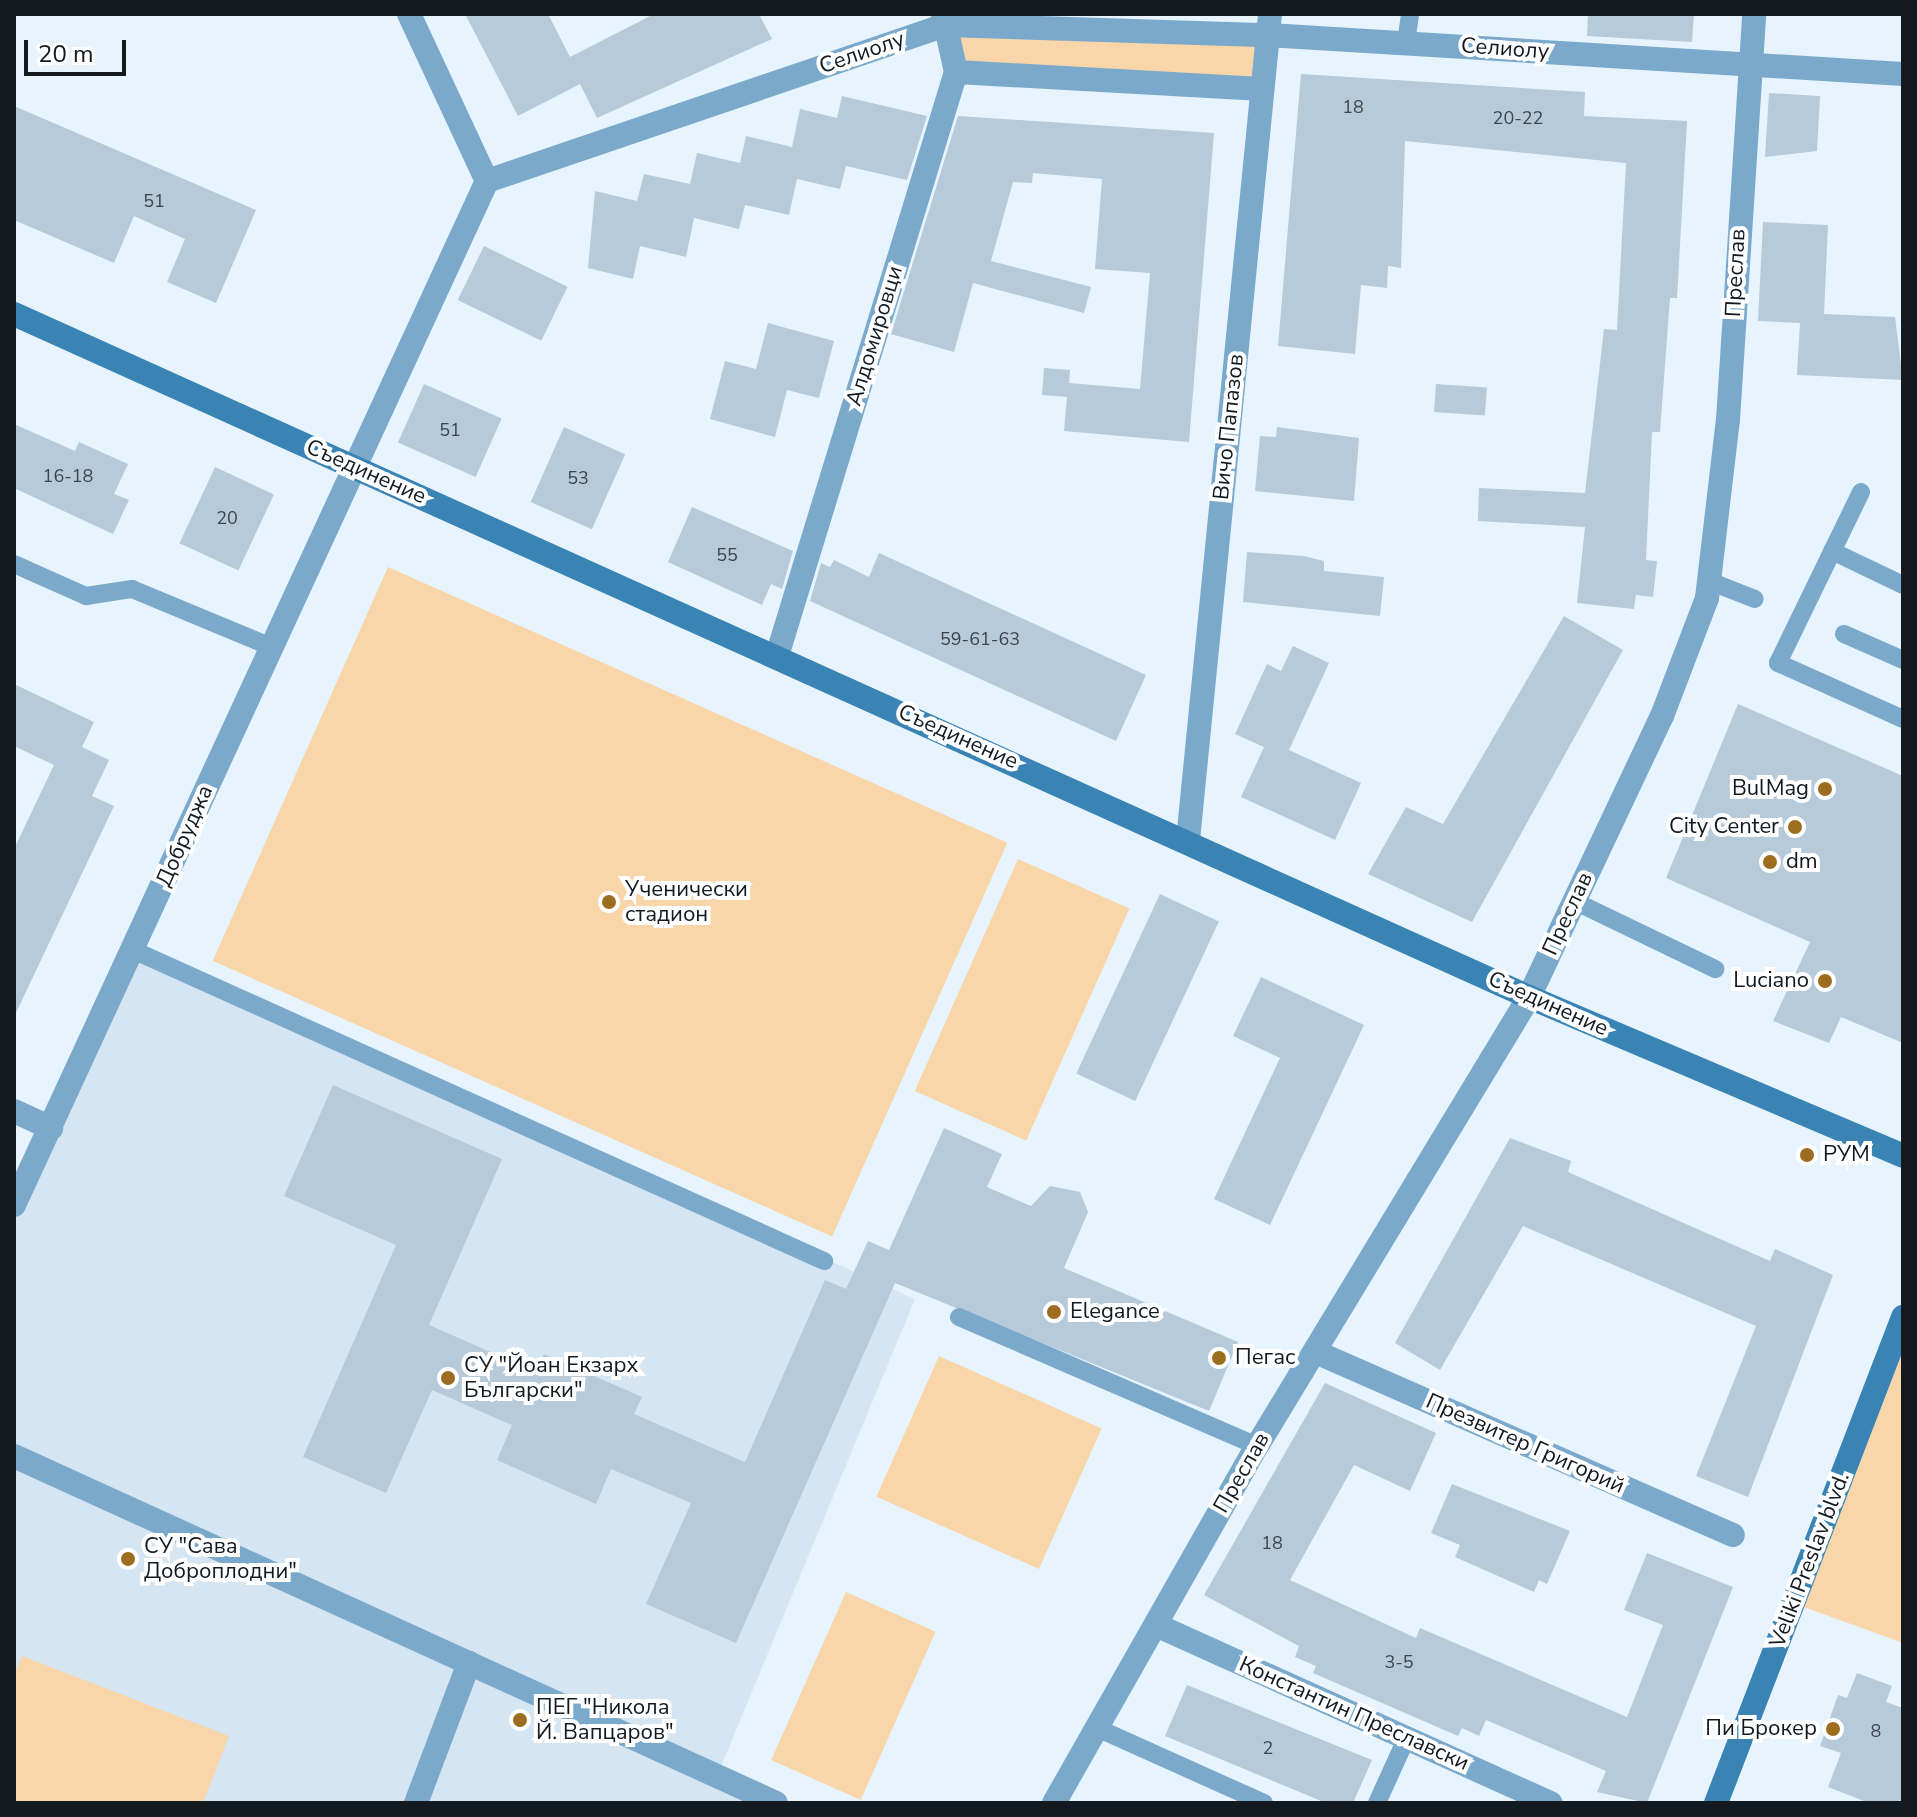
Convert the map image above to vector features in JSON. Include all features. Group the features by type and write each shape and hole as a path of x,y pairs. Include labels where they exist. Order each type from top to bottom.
{"street":[{"path":"355,467 487,181 409,14"},
{"name":"Преслав","path":"1054,1803 1257,1446 1318,1353 1529,997 1662,716 1709,581 1728,420 1748,65 1754,14"},
{"path":"944,19 956,72 1262,89"},
{"name":"Селиолу","path":"487,181 944,19 1269,24 1406,43 1903,74"},
{"name":"Вичо Папазов","path":"1188,840 1269,24"},
{"name":"Алдомировци","path":"777,656 956,72"},
{"name":"Съединение","path":"14,314 1188,840 1529,997 1903,1156"},
{"name":"Добруджа","path":"14,1205 355,467"},
{"path":"14,1111 51,1128"},
{"name":"Veliki Preslav blvd.","path":"1716,1803 1903,1317"},
{"name":"Презвитер Григорий","path":"1318,1353 1733,1535"},
{"path":"14,1456 776,1803"},
{"name":"Константин Преславски","path":"1156,1625 1551,1803"},
{"path":"416,1803 469,1663"}],"lane":[{"path":"1406,43 1410,14"},
{"path":"1861,492 1778,663 1903,719"},
{"path":"1832,551 1903,585"},
{"path":"14,564 86,596 132,589 271,647"},
{"path":"1709,581 1755,599"},
{"path":"1844,634 1903,659"},
{"path":"1574,901 1715,969"},
{"path":"133,950 824,1261"},
{"path":"959,1317 1257,1446"},
{"path":"1097,1728 1264,1803"},
{"path":"1377,1803 1407,1737"}],"shaded area":[{"path":"945,25 1268,35 1262,89 956,72"},
{"name":"Ученически стадион","path":"388,567 1007,843 832,1237 213,961"},
{"path":"1018,859 1129,909 1026,1141 915,1091"},
{"name":"СУ \"Йоан Екзарх Български\"","path":"133,950 915,1299 717,1776 776,1803 14,1803 14,1204"},
{"path":"1903,1317 1903,1643 1793,1603"},
{"path":"939,1356 1102,1428 1039,1569 876,1497"},
{"path":"846,1592 936,1632 861,1800 771,1760"},
{"path":"22,1656 229,1736 203,1803 14,1803 14,1676"}],"building":[{"path":"465,14 548,14 570,57 654,14 759,14 772,39 597,118 580,84 518,116"},
{"path":"1588,14 1694,14 1692,42 1587,36"},
{"path":"1301,74 1585,92 1584,116 1687,121 1677,298 1670,298 1660,432 1652,432 1646,560 1657,561 1653,597 1636,595 1634,609 1577,603 1585,527 1478,521 1479,488 1585,493 1604,329 1617,330 1626,163 1405,141 1401,268 1388,266 1387,288 1361,285 1355,354 1278,346"},
{"path":"1769,93 1820,96 1817,151 1765,157"},
{"path":"842,96 927,116 907,180 846,166 840,189 797,179 789,215 745,205 739,229 694,218 686,257 640,246 633,279 588,268 595,191 637,201 644,174 690,184 697,153 740,163 746,136 792,147 800,109 837,118"},
{"path":"14,106 256,210 216,303 167,282 185,239 134,216 114,263 14,220"},
{"path":"958,116 1214,133 1189,442 1064,431 1067,397 1042,395 1044,368 1070,370 1069,383 1140,389 1150,273 1095,269 1102,179 1033,173 1032,183 1013,182 991,261 1091,287 1084,313 973,283 954,352 891,334"},
{"path":"1763,222 1828,225 1824,314 1895,317 1903,380 1797,375 1800,323 1758,321"},
{"path":"484,246 568,287 541,341 458,300"},
{"path":"768,323 834,341 819,398 787,390 775,437 710,419 725,361 756,369"},
{"path":"424,384 502,419 476,477 398,442"},
{"path":"1436,384 1487,388 1485,415 1434,412"},
{"path":"14,424 75,451 79,442 128,464 114,494 129,500 113,534 14,488"},
{"path":"564,427 625,454 592,529 531,502"},
{"path":"1277,427 1359,438 1354,501 1255,491 1260,436 1276,437"},
{"path":"215,467 274,494 238,571 180,543"},
{"path":"692,507 793,551 782,589 771,584 762,605 668,562"},
{"path":"1247,552 1304,556 1324,561 1324,571 1384,577 1380,616 1243,602"},
{"path":"879,553 1146,675 1116,741 810,601 821,563 830,567 834,560 869,577"},
{"path":"1564,616 1623,650 1472,922 1368,874 1406,807 1443,824"},
{"path":"1293,646 1329,663 1289,750 1361,783 1335,840 1241,797 1264,747 1235,734 1267,664 1281,671"},
{"path":"14,684 94,722 82,747 109,760 92,796 114,806 14,1017 14,849 54,765 14,746"},
{"name":"City Center","path":"1738,704 1903,776 1903,1043 1841,1017 1829,1043 1773,1021 1810,942 1666,878"},
{"path":"1160,894 1219,921 1135,1101 1076,1073"},
{"path":"1261,977 1364,1025 1270,1225 1214,1199 1280,1058 1233,1036"},
{"path":"333,1085 502,1159 429,1325 536,1372 544,1354 642,1397 634,1414 745,1462 825,1280 846,1289 868,1241 889,1250 944,1128 1002,1154 987,1187 1031,1206 1050,1186 1080,1192 1088,1212 1064,1268 1238,1342 1209,1411 895,1283 736,1643 646,1604 691,1503 611,1469 596,1504 497,1460 512,1425 432,1390 386,1493 303,1457 396,1245 284,1196"},
{"path":"1510,1138 1571,1161 1568,1172 1770,1261 1775,1249 1833,1275 1748,1497 1696,1476 1756,1326 1523,1226 1440,1370 1395,1343"},
{"path":"1325,1383 1436,1433 1410,1491 1354,1465 1290,1580 1416,1638 1420,1628 1627,1717 1663,1625 1624,1610 1647,1553 1733,1587 1647,1803 1597,1792 1606,1771 1486,1720 1479,1736 1462,1728 1458,1736 1313,1673 1316,1666 1295,1657 1299,1646 1204,1595"},
{"path":"1452,1484 1570,1531 1547,1584 1539,1580 1534,1592 1455,1557 1460,1545 1431,1533"},
{"path":"1857,1673 1892,1686 1886,1702 1903,1708 1903,1803 1869,1803 1828,1787 1841,1753 1820,1746 1838,1695 1847,1698"},
{"path":"1187,1685 1372,1760 1353,1803 1326,1803 1165,1736"}],"place":[{"name":"BulMag","path":"1825,789"},
{"name":"City Center","path":"1795,827"},
{"name":"dm","path":"1770,862"},
{"name":"Ученически стадион","path":"609,902"},
{"name":"Luciano","path":"1825,981"},
{"name":"РУМ","path":"1807,1155"},
{"name":"Elegance","path":"1054,1312"},
{"name":"Пегас","path":"1219,1358"},
{"name":"СУ \"Йоан Екзарх Български\"","path":"448,1378"},
{"name":"СУ \"Сава Доброплодни\"","path":"128,1559"},
{"name":"ПЕГ \"Никола Й. Вапцаров\"","path":"520,1720"},
{"name":"Пи Брокер","path":"1833,1729"}]}
